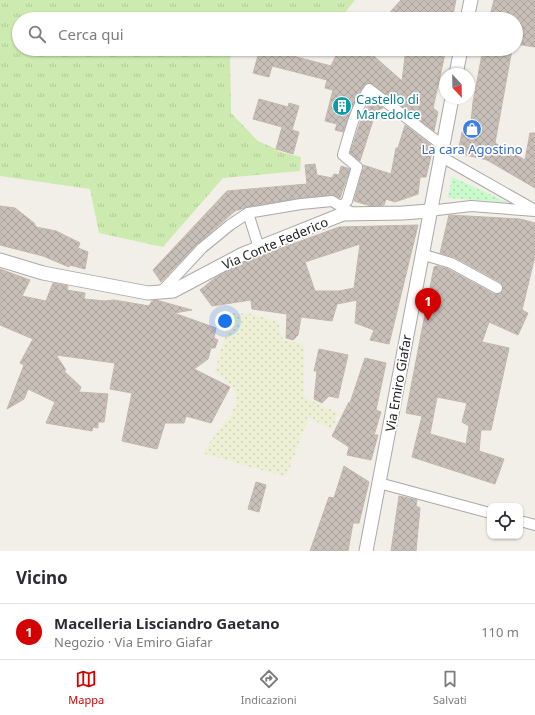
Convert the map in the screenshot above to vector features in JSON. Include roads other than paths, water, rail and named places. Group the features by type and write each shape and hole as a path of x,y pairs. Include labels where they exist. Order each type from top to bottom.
{"street":[{"path":"468,12 471,0"},
{"path":"457,68 460,56"},
{"path":"341,207 347,201 357,167 344,155 358,108 369,89 441,150 535,210"},
{"name":"Via Emiro Giafar","path":"366,551 429,211 451,104"},
{"path":"161,292 202,248 230,225 248,213 301,204 332,201 354,214"},
{"name":"Via Conte Federico","path":"0,260 43,273 148,293 161,292 173,290 243,254 343,214 403,213 471,206 535,210"},
{"path":"248,213 258,248"},
{"path":"421,254 451,263 497,288"},
{"path":"379,483 487,512"},
{"path":"523,522 535,525"}],"place":[{"name":"Castello di Maredolce","path":"342,106"},
{"name":"La cara Agostino","path":"472,129"},
{"name":"Macelleria Lisciandro Gaetano","path":"428,321"}]}
